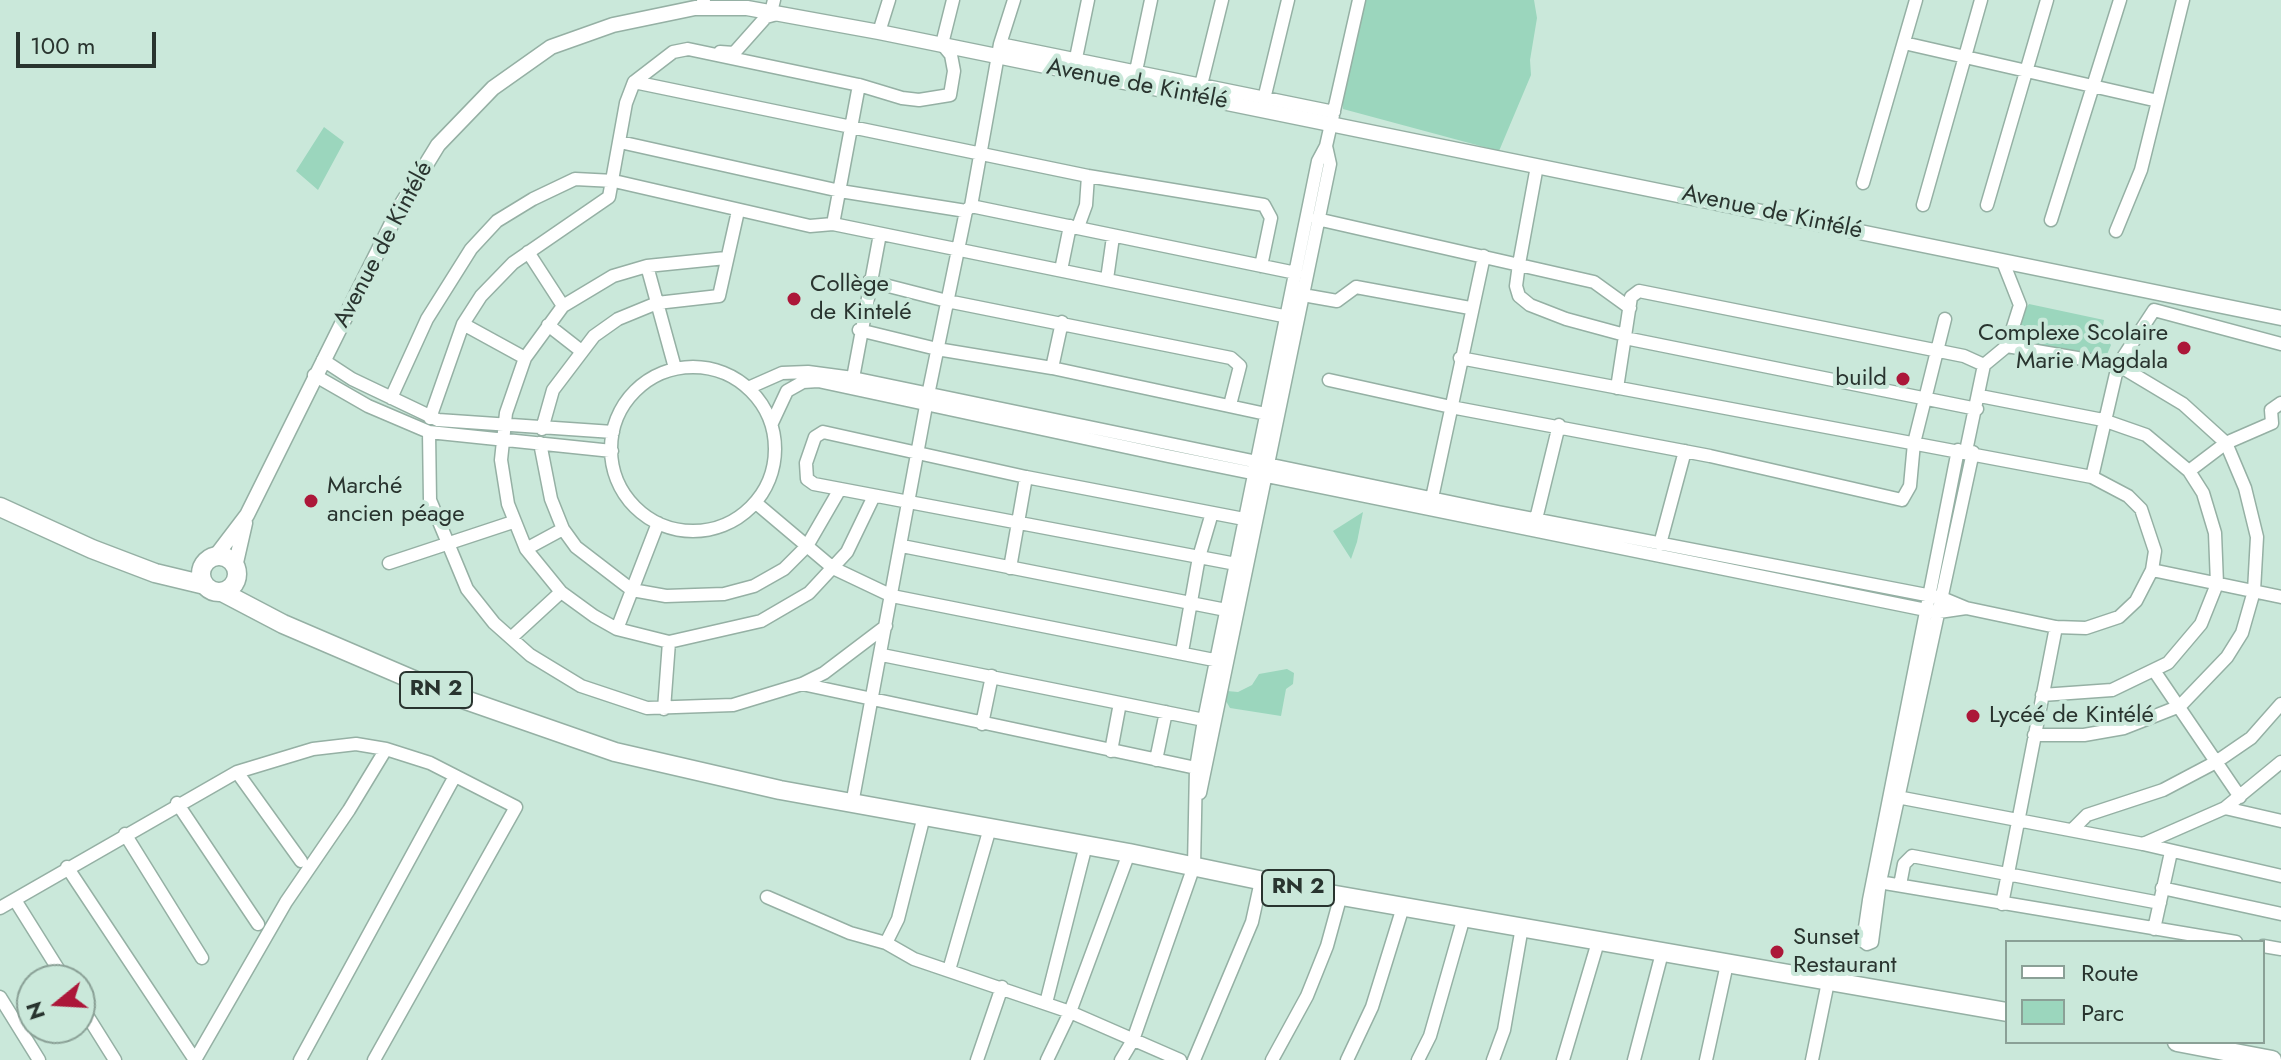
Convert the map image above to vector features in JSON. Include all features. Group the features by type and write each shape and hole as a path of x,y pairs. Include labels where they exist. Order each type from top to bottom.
{"highway":[{"name":"RN 2","path":"0,507 65,538 163,575 219,576 283,624 450,695 615,752 852,804 1129,853 1261,881 2005,1012"},
{"path":"2188,1044 2272,1060"}],"main road":[{"name":"Avenue de Kintélé","path":"219,576 314,375 400,207 429,158 493,88 530,60 571,38 706,2 776,8 879,32 999,51 1333,117 1537,166 2281,318"},
{"name":"Avenue de Kintélé","path":"219,576 247,515"}],"street":[{"path":"879,32 889,0"},
{"path":"688,49 919,100 950,95 955,83 954,71 951,55 942,44 953,0"},
{"path":"852,804 937,349 969,208 999,51 1014,0"},
{"path":"1076,58 1088,0"},
{"path":"1136,71 1151,0"},
{"path":"1201,85 1222,0"},
{"path":"1264,99 1288,0"},
{"path":"1121,1060 1133,1040 1194,866 1196,768 1204,720 1222,662 1292,318 1296,273 1318,161 1326,146 1359,0"},
{"path":"1863,183 1916,0"},
{"path":"1923,205 1981,0"},
{"path":"1987,205 2047,0"},
{"path":"2051,220 2120,0"},
{"path":"2116,231 2141,170 2183,0"},
{"path":"430,418 463,324 492,282 528,252 609,197 634,82 673,52 688,49 734,53 776,8"},
{"path":"1904,43 2158,101"},
{"path":"999,51 1076,58 1333,117"},
{"path":"634,82 1088,176 1264,205 1271,218 1261,266"},
{"path":"833,224 859,85"},
{"path":"620,142 840,191 969,208 1296,273"},
{"path":"1196,804 1207,773 1226,610 1244,519 1260,469 1266,414 1292,318 1303,295 1330,164 1326,146"},
{"path":"1537,166 1516,286 1519,296 1530,305 1625,337 1924,400 1979,402 2103,420 2146,435 2189,471 2209,509 2218,552 2217,584 2201,624 2184,647 2155,672 2112,690 2042,695"},
{"path":"1061,270 1074,227 1086,205 1088,176"},
{"path":"391,398 444,289 471,249 497,221 575,179 614,181 810,226 833,224 1292,318"},
{"path":"542,429 553,390 580,350 618,319 657,303 716,298 723,289 726,258 738,211"},
{"path":"1317,219 1519,264 1548,274 1594,282 1630,308"},
{"path":"853,378 859,330 880,234"},
{"path":"1107,279 1113,237"},
{"path":"528,252 563,306"},
{"path":"1432,498 1470,308 1484,256"},
{"path":"726,258 647,266 613,276 563,306 525,358 502,441 504,488 513,522 526,549 561,592 617,629 669,642 761,621 809,593 855,539 874,496"},
{"path":"2003,262 2020,305 2007,346 1984,365 1979,402 1965,451 1876,882 2223,940"},
{"path":"647,266 675,368"},
{"path":"869,281 947,301 1231,358 1240,366 1230,405"},
{"path":"1303,295 1337,301 1356,287 1470,308"},
{"path":"1617,388 1631,297 1639,291 1935,350 1984,365"},
{"path":"2092,477 2118,365 2154,310 2281,344"},
{"path":"1329,380 1451,407 1685,451 1902,500 1910,486 1914,443 1945,319"},
{"path":"1052,368 1062,322"},
{"path":"463,324 525,358"},
{"path":"548,325 580,350"},
{"path":"859,330 937,349 1052,368 1266,414"},
{"path":"2007,346 2118,365 2183,404 2226,443 2252,511 2258,558 2254,591 2242,633 2227,657 2180,706 2124,728 2084,735 2034,735"},
{"path":"1260,469 1432,498 1935,596 1966,608 2056,627 2086,628 2119,617 2136,601 2152,570 2155,551 2141,509 2128,496 2092,477 1460,358"},
{"path":"323,360 430,418 542,429 613,432"},
{"path":"699,366 722,372 748,388 765,408 772,423 776,451 770,479 756,503 735,520 710,530 684,531 658,523 640,511 625,494 615,473 612,451 613,432 621,410 634,391 653,377 675,368 699,366"},
{"path":"748,388 782,373 808,372 853,378 927,399"},
{"path":"314,375 368,406 429,432 612,451"},
{"path":"772,423 787,391 803,382 818,381 927,399 1932,611 1966,608"},
{"path":"2189,471 2226,443 2272,423 2271,410 2281,403"},
{"path":"1536,519 1559,425"},
{"path":"429,432 430,500 467,589 511,638 545,665 581,686 616,700 664,709 733,705 802,684 841,662 886,626"},
{"path":"1236,564 814,484 807,479 806,463 818,434 919,451 1026,477 1244,519"},
{"path":"540,443 551,499 563,529 602,570 632,590 666,596 724,594 754,586 784,569 807,546 840,489"},
{"path":"1660,544 1685,451"},
{"path":"1010,568 1026,477"},
{"path":"756,503 833,568 892,596 1222,662"},
{"path":"1182,652 1199,557 1212,513"},
{"path":"389,563 513,522"},
{"path":"617,629 658,523"},
{"path":"526,549 563,529"},
{"path":"902,546 1226,610"},
{"path":"2152,570 2281,597"},
{"path":"511,638 561,592"},
{"path":"2002,904 2056,627"},
{"path":"664,709 669,642"},
{"path":"882,655 1204,720"},
{"path":"2155,672 2240,797"},
{"path":"982,724 992,676"},
{"path":"802,684 873,702 1196,768"},
{"path":"1111,751 1120,703"},
{"path":"2072,830 2087,815 2163,790 2216,762 2251,738 2281,704"},
{"path":"1156,760 1166,712"},
{"path":"0,908 177,803 237,772 313,749 356,744 386,749 430,763 516,807 458,905 374,1060"},
{"path":"67,867 195,1060 286,902 349,810 386,749"},
{"path":"2143,844 2225,808 2279,766"},
{"path":"237,772 301,861"},
{"path":"300,1060 455,776"},
{"path":"1894,796 2143,844 2281,876"},
{"path":"177,803 258,924"},
{"path":"2225,808 2281,821"},
{"path":"886,943 898,919 924,816"},
{"path":"949,970 990,828"},
{"path":"125,834 202,958"},
{"path":"1046,1003 1086,845"},
{"path":"2154,929 2171,852"},
{"path":"1047,1060 1070,1012 1129,853"},
{"path":"1900,885 1904,864 1912,856 2160,903"},
{"path":"1194,1060 1252,922 1261,881"},
{"path":"2162,888 2281,914"},
{"path":"1272,1060 1307,996 1327,946 1341,895"},
{"path":"767,897 850,933 886,943 914,959 1070,1012 1180,1060"},
{"path":"15,900 55,964"},
{"path":"1347,1060 1372,1007 1403,907"},
{"path":"1418,1060 1430,1036 1464,917"},
{"path":"1493,1060 1504,1030 1522,927"},
{"path":"1563,1060 1598,942"},
{"path":"1634,1060 1662,953"},
{"path":"1706,1060 1727,964"},
{"path":"1812,1060 1828,982"},
{"path":"977,1060 1002,987"},
{"path":"0,997 39,1060"},
{"path":"96,1030 115,1060"}],"green space":[{"path":"1365,0 1534,0 1537,18 1530,60 1531,75 1499,151 1343,109 1343,87"},
{"path":"324,127 344,142 318,190 296,171"},
{"path":"2029,304 2104,320 2102,332 2111,345 2105,359 2015,343 2021,315"},
{"path":"1363,512 1357,542 1351,559 1333,531"},
{"path":"1287,669 1294,673 1293,684 1286,689 1281,716 1230,708 1223,696 1227,691 1238,692 1252,685 1259,674"}],"place":[{"name":"Collège de Kintelé","path":"794,299"},
{"name":"Complexe Scolaire Marie Magdala","path":"2184,348"},
{"name":"build","path":"1903,379"},
{"name":"Marché ancien péage","path":"311,501"},
{"name":"Lycéé de Kintélé","path":"1973,716"},
{"name":"Sunset Restaurant","path":"1777,952"}]}
